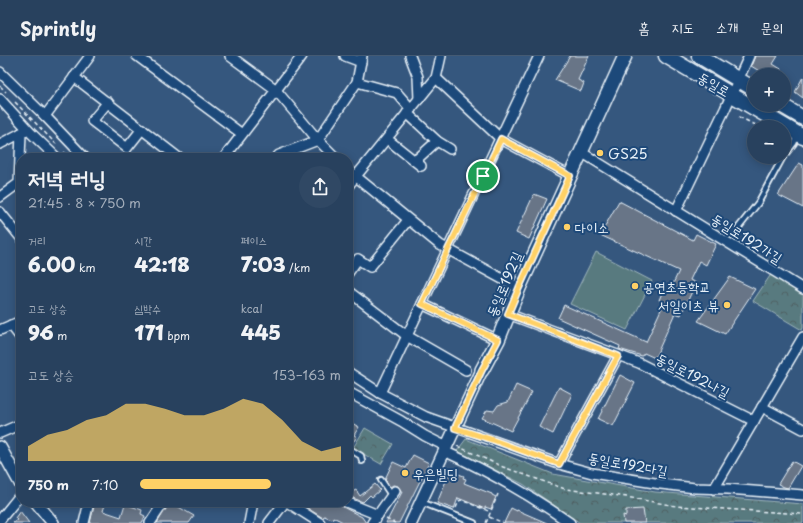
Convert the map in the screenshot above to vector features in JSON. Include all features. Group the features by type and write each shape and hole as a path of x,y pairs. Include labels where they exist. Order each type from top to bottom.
{"main road":[{"name":"동일로192길","path":"482,370 498,340 519,288 625,56"},
{"name":"동일로","path":"666,56 732,94 800,136"},
{"name":"동일로","path":"699,56 747,85"},
{"path":"791,111 803,118"}],"street":[{"path":"45,116 90,56"},
{"path":"137,56 242,134"},
{"path":"230,56 275,90 331,153"},
{"path":"228,153 302,56"},
{"path":"284,153 318,140 357,82 362,59 345,56"},
{"path":"410,56 418,77 419,99"},
{"path":"353,180 436,78 440,56"},
{"path":"380,393 539,56"},
{"path":"676,210 749,56"},
{"path":"0,72 80,153"},
{"path":"74,77 173,153"},
{"path":"436,78 501,139 570,176"},
{"path":"357,82 397,93 409,111 437,141 450,149"},
{"path":"0,99 25,132 51,153"},
{"path":"108,102 92,121 127,148 142,129"},
{"path":"0,144 25,132"},
{"path":"23,153 25,132"},
{"path":"386,139 418,163 437,141"},
{"name":"동일로192가길","path":"581,152 803,289"},
{"path":"355,177 440,245 519,288"},
{"path":"0,198 16,185"},
{"path":"0,212 16,232"},
{"path":"353,266 358,259 370,267 408,220"},
{"path":"353,295 407,336 466,370"},
{"path":"422,304 498,340"},
{"name":"동일로192나길","path":"508,314 639,364 754,421"},
{"path":"0,330 16,323"},
{"path":"11,325 16,332"},
{"path":"714,489 762,406 800,348 803,336"},
{"path":"559,464 618,356"},
{"name":"동일로192길","path":"411,523 449,448 455,428 482,370"},
{"name":"동일로192다길","path":"353,375 380,393 426,418 559,464 592,473 675,486 803,495"},
{"path":"353,395 449,448 540,502 570,523"},
{"path":"762,406 803,429"},
{"path":"0,433 16,426"},
{"path":"0,447 16,476"},
{"path":"353,506 375,519 393,494"},
{"path":"0,520 16,500"},
{"path":"40,507 53,523"},
{"path":"84,523 88,507"},
{"path":"150,523 161,507"},
{"path":"249,523 253,507"},
{"path":"269,523 282,507"},
{"path":"294,507 320,523"}],"lane":[{"path":"791,147 800,136"},
{"path":"740,227 758,203 780,164"},
{"path":"353,451 361,456 362,461"},
{"path":"381,480 393,494"},
{"path":"421,502 474,523"}],"path":[{"path":"0,86 65,153"},
{"path":"739,117 747,121"},
{"path":"449,448 565,489 621,496 676,506 803,514"},
{"path":"486,523 498,494"},
{"path":"454,511 460,500 491,512"},
{"path":"489,517 504,523"}],"green space":[{"path":"596,252 652,281 627,330 570,304"},
{"path":"772,273 803,292 802,330 753,301"},
{"path":"365,428 393,444 381,464 353,448"},
{"path":"466,439 553,474 655,492 803,504 803,523 580,523 523,484 457,451"}],"building":[{"path":"570,56 589,56 578,80 584,83 581,91 555,80"},
{"path":"755,56 778,56 773,64 779,68 754,68 751,66"},
{"path":"803,77 803,98 795,92"},
{"path":"799,163 803,165 803,208 778,195"},
{"path":"534,194 547,199 529,239 516,233"},
{"path":"619,201 693,240 696,234 716,244 706,265 699,261 690,280 696,283 681,315 675,313 655,358 644,353 642,356 619,349 620,346 558,318 564,305 646,342 664,303 659,300 664,288 670,290 679,271 600,235"},
{"name":"서일이츠 뷰","path":"730,277 755,289 725,334 698,321"},
{"path":"620,375 635,383 613,426 598,419"},
{"path":"516,385 532,392 511,431 482,418 487,410 494,411 498,405 508,402"},
{"path":"559,387 572,394 553,434 539,427"},
{"path":"353,424 359,427 354,435 357,437 353,442"},
{"name":"우은빌딩","path":"413,455 429,463 399,523 386,523 402,492 398,486 393,485 390,487 385,479 393,462 406,468"},
{"path":"792,461 801,466 788,488 778,484"},
{"path":"450,471 464,476 463,478 466,479 464,483 496,497 491,509 485,507 485,509 458,498 454,509 437,503"},
{"path":"375,484 380,490 372,497 370,495 363,502 353,498 353,492 356,490 360,496"},
{"path":"94,507 104,507 103,511 121,517 124,507 134,507 142,510 141,514 145,516 142,523 90,523"},
{"path":"167,507 179,507 194,516 189,523 157,523"},
{"path":"306,507 343,507 362,517 366,523 345,523 333,517 332,519 324,516 323,518"},
{"path":"511,508 517,510 547,523 504,523"},
{"path":"643,509 645,523 624,523 623,515 626,516 626,510"},
{"path":"20,511 29,523 13,523 17,520 15,518"}],"place":[{"name":"GS25","path":"600,153"},
{"name":"다이소","path":"567,227"},
{"name":"공연초등학교","path":"635,286"},
{"name":"서일이츠 뷰","path":"727,305"},
{"name":"우은빌딩","path":"405,473"}],"route":[{"path":"501,139 570,176 508,314 618,356 559,464 455,428 482,370 498,340 422,304 483,176 501,139"}]}
